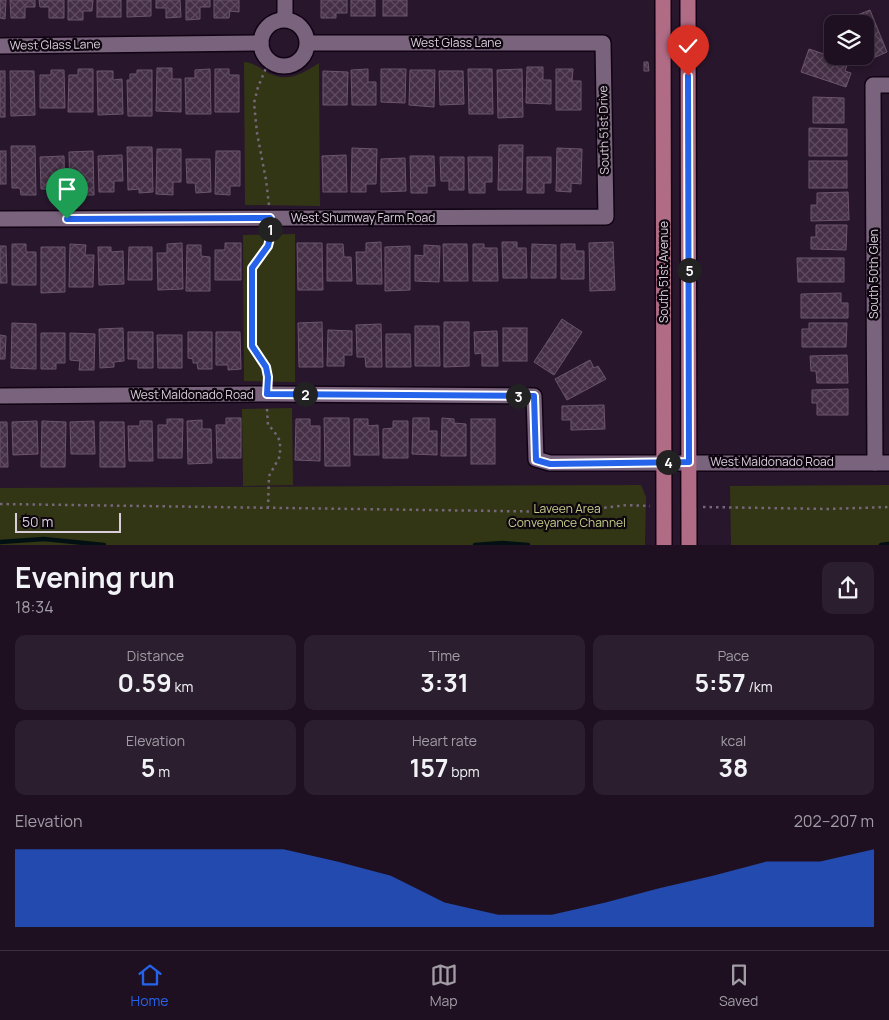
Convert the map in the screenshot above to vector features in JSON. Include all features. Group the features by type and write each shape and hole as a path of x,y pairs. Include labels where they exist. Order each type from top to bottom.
{"main road":[{"name":"South 51st Avenue","path":"663,0 664,545"},
{"name":"South 51st Avenue","path":"688,0 689,545"}],"street":[{"path":"285,0 285,19"},
{"path":"285,19 304,29 308,43 302,58 296,63 280,66 270,61 262,51 261,43 266,29 271,24 285,19"},
{"name":"West Glass Lane","path":"0,46 261,43"},
{"name":"West Glass Lane","path":"308,43 603,43"},
{"name":"South 51st Drive","path":"603,43 606,217"},
{"name":"South 50th Glen","path":"882,462 882,263 873,85 889,85"},
{"name":"West Shumway Farm Road","path":"0,219 606,217"},
{"name":"West Maldonado Road","path":"0,396 267,394 534,396 536,460 550,464 882,462"}],"path":[{"path":"268,507 269,476 280,456 280,441 268,425 268,377 266,367 252,346 252,268 268,246 270,238 266,180 257,133 254,103 258,88 270,61"},
{"path":"0,504 569,512 628,504 664,506"},
{"path":"689,506 828,509 889,507"}],"green space":[{"path":"244,62 253,64 266,72 281,77 300,74 319,63 320,206 245,205"},
{"path":"295,234 295,382 244,381 243,235"},
{"path":"292,408 293,485 243,486 242,409"},
{"name":"Laveen Area Conveyance Channel","path":"641,485 646,497 645,545 0,545 0,488"},
{"path":"889,485 889,545 731,545 730,486"}],"building":[{"path":"0,0 6,0 5,19 0,18"},
{"path":"10,0 35,0 35,7 25,7 25,18 11,18"},
{"path":"39,0 64,0 64,18 49,18 49,7 40,7"},
{"path":"68,0 93,0 92,11 83,11 83,20 68,20"},
{"path":"97,0 121,0 121,17 97,17"},
{"path":"127,0 151,0 151,16 127,17"},
{"path":"156,0 180,0 181,17 166,18 166,8 156,8"},
{"path":"186,0 210,0 210,7 200,7 200,19 186,20"},
{"path":"214,0 239,0 239,12 230,11 229,18 214,18"},
{"path":"321,0 347,0 347,13 336,13 336,18 321,18"},
{"path":"351,0 375,0 375,16 351,16"},
{"path":"383,0 407,0 407,16 383,16"},
{"path":"870,10 872,15 857,15"},
{"path":"874,20 887,52 874,58"},
{"path":"809,49 824,54 824,65 847,65 845,71 851,73 846,87 801,72"},
{"path":"644,62 648,62 649,71 644,71"},
{"path":"527,67 543,67 543,80 551,80 551,104 526,103"},
{"path":"157,68 172,68 172,79 181,79 181,112 156,111"},
{"path":"78,69 93,69 93,112 68,112 69,75 78,75"},
{"path":"210,69 211,114 186,114 185,78 195,78 195,70"},
{"path":"215,69 229,69 229,75 239,75 239,112 215,112"},
{"path":"368,69 368,82 376,82 376,105 352,105 351,70"},
{"path":"381,69 406,69 405,103 381,102"},
{"path":"468,69 492,69 493,114 469,114"},
{"path":"522,69 523,117 498,118 497,70"},
{"path":"556,69 573,69 572,81 581,81 581,110 556,110"},
{"path":"51,70 64,70 65,108 40,108 40,75 51,75"},
{"path":"137,70 152,70 152,116 128,116 127,80 130,80 130,74 137,74"},
{"path":"410,70 435,70 434,107 409,105"},
{"path":"0,71 5,71 5,117 0,117"},
{"path":"10,71 34,71 35,115 11,116"},
{"path":"97,71 113,71 113,80 122,79 123,114 98,115"},
{"path":"323,71 348,72 347,105 323,105"},
{"path":"439,71 463,71 464,104 440,105"},
{"path":"813,97 844,98 844,123 813,123"},
{"path":"809,128 847,129 847,156 809,156"},
{"path":"499,145 523,145 522,190 498,190"},
{"path":"11,146 35,146 36,195 21,195 20,188 12,188"},
{"path":"127,147 152,147 153,192 139,193 139,189 128,190"},
{"path":"352,148 377,149 376,184 366,184 366,192 351,192"},
{"path":"557,148 582,149 581,184 571,183 571,192 556,191"},
{"path":"157,149 181,149 181,182 173,182 173,195 156,194"},
{"path":"0,151 6,151 6,184 0,184"},
{"path":"93,151 94,195 79,195 79,188 70,189 69,152"},
{"path":"216,151 240,151 240,186 230,186 230,195 215,194"},
{"path":"122,155 123,181 114,181 114,192 99,192 98,156"},
{"path":"346,155 347,192 323,192 322,156"},
{"path":"64,156 65,193 52,194 52,189 41,189 40,157"},
{"path":"410,156 434,156 435,186 427,186 427,193 411,193"},
{"path":"440,157 464,157 464,190 449,190 449,181 441,181"},
{"path":"468,157 492,157 492,182 485,182 485,193 469,193"},
{"path":"527,157 551,157 551,183 544,183 544,193 527,193"},
{"path":"405,158 406,191 381,192 381,159"},
{"path":"186,159 210,159 211,192 196,193 195,183 187,183"},
{"path":"809,161 847,161 847,188 809,188"},
{"path":"848,192 849,220 811,221 811,205 817,205 817,193"},
{"path":"816,225 847,225 846,250 811,249 811,237 816,237"},
{"path":"381,242 382,284 357,284 356,252 366,252 366,243"},
{"path":"502,242 517,242 517,248 526,248 527,278 503,278"},
{"path":"613,242 615,290 590,291 589,243"},
{"path":"182,243 183,289 158,290 157,253 167,253 167,244"},
{"path":"225,243 241,243 241,280 215,280 215,250 225,250"},
{"path":"297,243 322,243 323,290 298,290"},
{"path":"12,244 26,244 26,252 36,252 36,285 12,285"},
{"path":"70,244 86,245 85,255 94,255 93,287 69,287"},
{"path":"327,244 343,244 344,257 351,257 352,281 327,281"},
{"path":"443,244 467,244 468,281 444,281"},
{"path":"473,244 484,244 484,248 497,248 498,281 473,281"},
{"path":"532,244 556,245 556,278 531,278"},
{"path":"561,244 575,244 575,251 584,251 584,279 561,279"},
{"path":"187,245 201,245 201,256 210,257 210,291 186,291"},
{"path":"424,245 440,246 439,282 415,281 415,255 424,256"},
{"path":"0,246 6,246 7,283 0,283"},
{"path":"410,246 410,290 385,291 385,247"},
{"path":"41,247 65,247 65,292 41,293"},
{"path":"98,247 111,247 111,252 123,251 124,284 99,285"},
{"path":"129,247 152,247 152,280 128,280"},
{"path":"797,258 844,258 844,282 798,282"},
{"path":"841,293 841,303 848,303 848,318 801,318 801,294"},
{"path":"562,319 582,332 554,375 534,362"},
{"path":"322,322 323,367 299,367 298,323"},
{"path":"444,322 469,322 469,366 444,367"},
{"path":"12,323 36,324 36,369 11,368"},
{"path":"809,323 847,323 846,347 802,347 802,329 809,329"},
{"path":"381,324 382,367 366,367 365,357 357,357 356,325"},
{"path":"415,326 439,326 440,366 415,366"},
{"path":"123,328 124,361 114,362 114,367 100,368 99,329"},
{"path":"503,328 527,328 527,361 503,361"},
{"path":"328,330 352,331 352,355 344,355 344,366 327,366"},
{"path":"497,331 498,366 482,366 482,353 475,354 474,332"},
{"path":"128,332 153,332 153,368 138,368 138,359 128,359"},
{"path":"188,332 212,332 212,369 198,369 197,363 193,363 193,359 188,358"},
{"path":"216,332 240,332 241,369 228,370 228,365 216,365"},
{"path":"41,333 65,333 65,363 56,363 56,369 41,369"},
{"path":"70,333 95,334 94,370 79,370 80,361 70,360"},
{"path":"386,334 410,334 411,367 386,367"},
{"path":"0,335 6,336 5,359 0,359"},
{"path":"157,335 182,335 182,368 158,368"},
{"path":"847,355 848,383 817,383 816,371 811,371 810,356"},
{"path":"590,360 594,368 598,366 606,379 567,400 555,379"},
{"path":"848,389 848,415 817,415 817,403 812,403 812,390"},
{"path":"604,405 605,429 571,430 571,420 562,420 562,406"},
{"path":"226,418 241,418 241,458 217,458 216,425 226,425"},
{"path":"324,418 349,418 350,466 325,466"},
{"path":"413,418 429,418 429,431 437,431 437,455 412,454"},
{"path":"442,418 454,419 454,423 466,424 466,456 441,456"},
{"path":"167,419 183,419 182,458 158,458 158,425 167,425"},
{"path":"296,419 310,419 310,426 320,426 320,461 295,460"},
{"path":"354,419 368,419 368,426 378,425 379,455 354,455"},
{"path":"471,419 495,419 495,464 471,464"},
{"path":"202,420 202,429 211,429 212,463 188,464 187,421"},
{"path":"37,421 38,454 13,455 12,422"},
{"path":"42,421 66,422 65,467 41,467"},
{"path":"94,421 95,454 71,454 70,422"},
{"path":"140,421 152,421 153,461 129,461 128,426 140,426"},
{"path":"393,421 408,421 408,458 383,458 383,429 393,428"},
{"path":"0,422 7,422 8,467 0,467"},
{"path":"100,422 124,422 125,467 100,467"}],"waterway":[{"path":"0,542 44,539 104,545"},
{"path":"475,545 502,543 528,545"},
{"path":"881,545 889,544"}],"route":[{"path":"67,219 270,218 268,246 255,261 252,268 252,346 266,367 268,377 267,394 534,396 536,460 550,464 689,462 688,76"}]}
